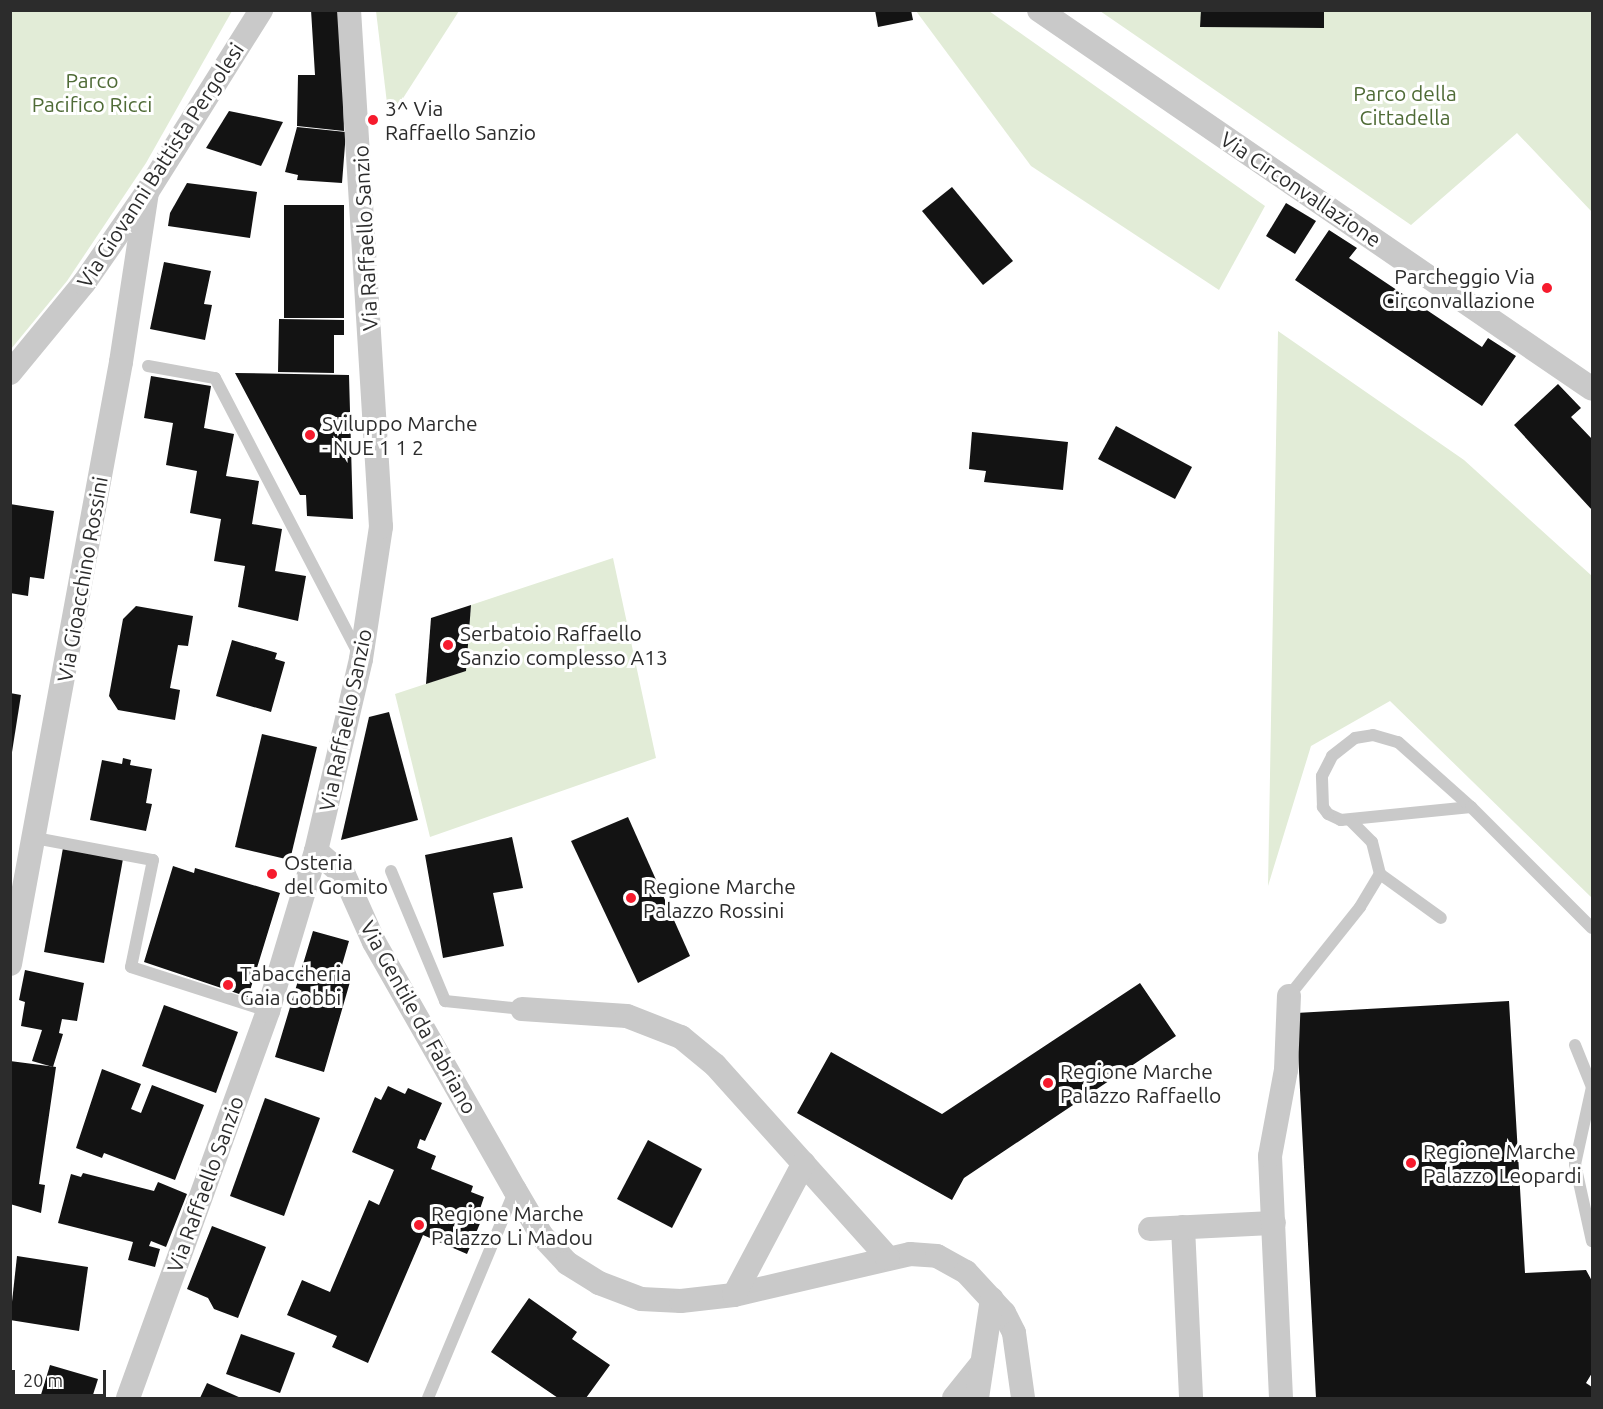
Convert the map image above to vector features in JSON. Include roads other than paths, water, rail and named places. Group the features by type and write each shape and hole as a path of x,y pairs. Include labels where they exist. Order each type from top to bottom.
{"street":[{"name":"Via Giovanni Battista Pergolesi","path":"10,374 84,283 147,192 261,10"},
{"name":"Via Raffaello Sanzio","path":"128,1398 268,1011 316,851 361,659 381,527 349,10"},
{"name":"Via Circonvallazione","path":"1039,10 1593,389"},
{"name":"Via Gioacchino Rossini","path":"10,964 121,362 147,192"},
{"name":"Via Gentile da Fabriano","path":"316,851 344,875 374,942 515,1190 542,1236 567,1263 599,1283 641,1299 681,1301 734,1295 888,1258 924,1254 945,1259 966,1272 992,1299 1014,1333 1021,1396"},
{"path":"1281,1398 1270,1156 1286,1070 1289,996"},
{"path":"522,1009 627,1016 673,1032 715,1065 888,1258"},
{"path":"734,1295 804,1163"},
{"path":"1150,1229 1274,1223"},
{"path":"1183,1227 1191,1398"},
{"path":"977,1398 992,1299"},
{"path":"954,1398 982,1363"}],"lane":[{"path":"148,366 215,378 361,659"},
{"path":"1471,807 1350,820 1334,818 1323,807 1322,776 1338,749 1364,736 1398,742 1471,807 1593,928"},
{"path":"1350,820 1372,842 1380,874 1440,918"},
{"path":"35,838 153,860 131,967 268,1011"},
{"path":"391,871 446,1001 522,1009"},
{"path":"1289,996 1353,916 1380,874"},
{"path":"1575,1045 1592,1087 1575,1164 1593,1241"},
{"path":"428,1398 515,1190"}],"place":[{"name":"3^ Via Raffaello Sanzio","path":"373,120"},
{"name":"Parcheggio Via Circonvallazione","path":"1547,288"},
{"name":"Sviluppo Marche - NUE 1 1 2","path":"310,435"},
{"name":"Serbatoio Raffaello Sanzio complesso A13","path":"448,645"},
{"name":"Osteria del Gomito","path":"272,874"},
{"name":"Regione Marche Palazzo Rossini","path":"631,898"},
{"name":"Tabaccheria Gaia Gobbi","path":"228,985"},
{"name":"Regione Marche Palazzo Raffaello","path":"1048,1083"},
{"name":"Regione Marche Palazzo Leopardi","path":"1411,1163"},
{"name":"Regione Marche Palazzo Li Madou","path":"419,1225"}],"park label":[{"name":"Parco Pacifico Ricci","path":"92,92"},
{"name":"Parco della Cittadella","path":"1405,105"}]}
